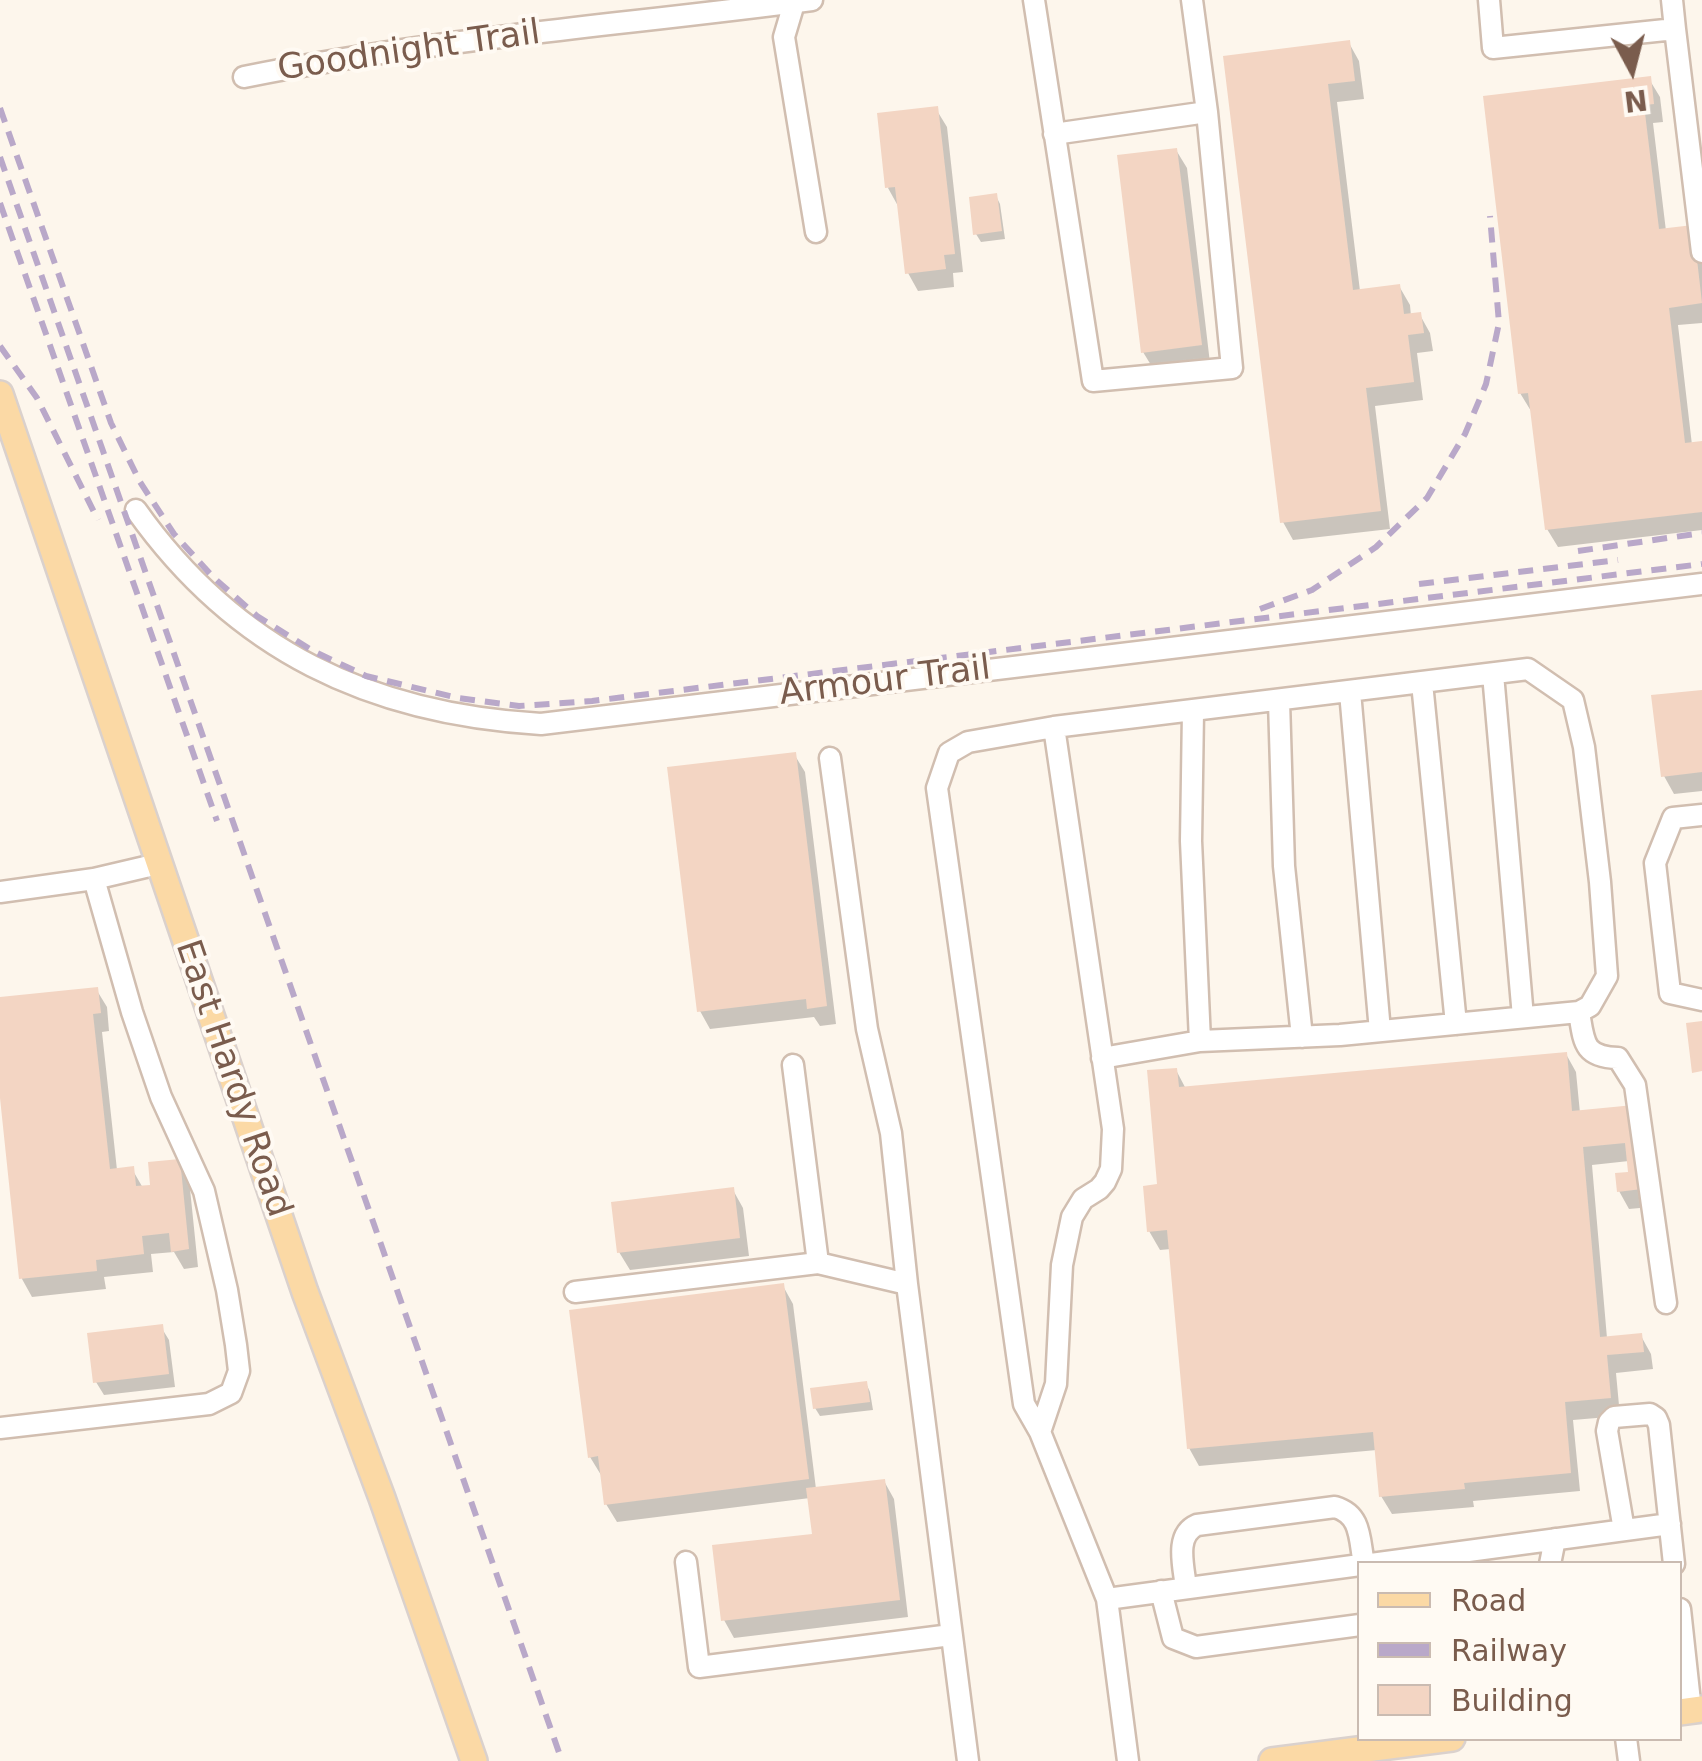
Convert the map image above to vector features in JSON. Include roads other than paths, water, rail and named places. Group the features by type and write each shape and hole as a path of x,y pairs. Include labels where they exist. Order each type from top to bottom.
{"main road":[{"name":"East Hardy Road","path":"0,394 305,1292 474,1761"},
{"path":"1272,1761 1383,1754 1439,1741"}],"street":[{"path":"1034,0 1093,381 1232,368 1192,0"},
{"path":"1488,0 1492,48 1674,28"},
{"path":"1672,0 1702,252"},
{"path":"800,1 784,37 816,232"},
{"name":"Goodnight Trail","path":"244,77 316,62 483,38 800,1"},
{"path":"1054,134 1206,112"},
{"name":"Armour Trail","path":"136,510 157,540 206,593 262,638 307,664 353,686 418,707 500,722 541,724 1702,584"},
{"path":"1102,1058 1200,1042 1456,1024 1579,1012 1590,1006 1608,976 1584,746 1574,700 1528,669 1054,727 968,742 949,754 937,788 1024,1404 1040,1432 1107,1599 1128,1761"},
{"path":"1493,674 1523,1017"},
{"path":"1422,683 1456,1024"},
{"path":"1350,692 1380,1031"},
{"path":"1279,701 1284,866 1302,1037"},
{"path":"1193,712 1191,841 1200,1042"},
{"path":"1040,1432 1056,1384 1062,1265 1072,1217 1083,1199 1105,1182 1111,1169 1112,1129 1054,727"},
{"path":"830,758 867,1029 891,1133 968,1761"},
{"path":"1702,815 1672,818 1655,863 1670,994 1702,1000"},
{"path":"0,892 94,879 158,864"},
{"path":"0,1428 208,1404 231,1393 238,1370 227,1290 204,1191 161,1097 94,879"},
{"path":"1579,1012 1584,1040 1591,1051 1601,1057 1618,1058 1635,1084 1666,1303"},
{"path":"793,1064 818,1263"},
{"path":"575,1292 818,1263 907,1284"},
{"path":"1624,1530 1607,1431 1609,1422 1614,1417 1650,1414 1659,1425 1674,1561"},
{"path":"1186,1588 1182,1545 1184,1536 1197,1525 1335,1508 1353,1517 1364,1561"},
{"path":"1388,1561 1670,1524"},
{"path":"1551,1561 1555,1539"},
{"path":"686,1562 699,1668 950,1635"},
{"path":"1107,1599 1357,1565"},
{"path":"1161,1591 1172,1638 1196,1647 1357,1625"},
{"path":"1682,1628 1691,1711"}],"railway":[{"path":"0,108 111,423 140,482 174,534 213,577 257,616 313,651 366,676 458,698 519,706 592,701 1702,564"},
{"path":"0,157 562,1761"},
{"path":"0,203 217,821"},
{"path":"1260,609 1312,590 1376,547 1427,498 1465,434 1486,384 1499,323 1490,216"},
{"path":"0,346 37,398 98,520"},
{"path":"1578,551 1702,533"},
{"path":"1419,584 1618,560"}]}
